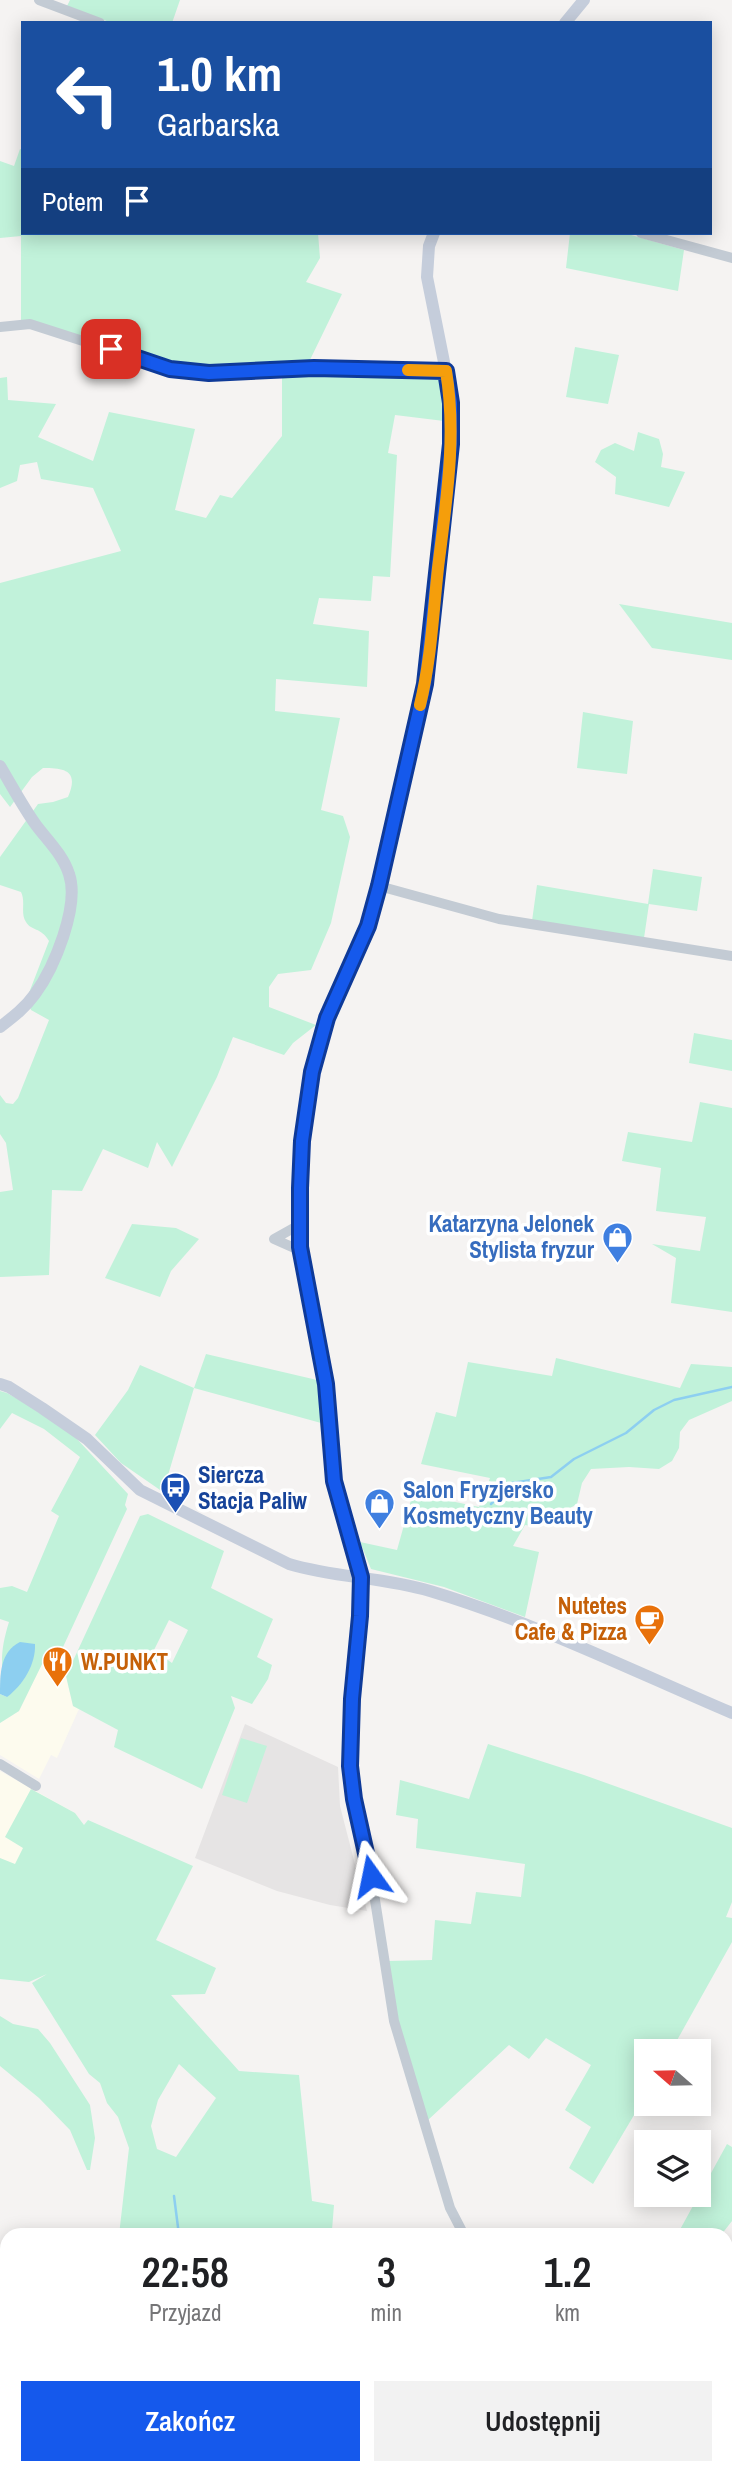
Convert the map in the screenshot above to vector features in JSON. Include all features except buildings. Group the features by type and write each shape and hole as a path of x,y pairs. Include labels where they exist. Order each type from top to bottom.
{"street":[{"path":"38,0 95,21"},
{"path":"567,21 584,0"},
{"path":"433,235 429,246 426,277 451,403 451,444 425,684 368,926 327,1018 312,1072 302,1141 299,1225 301,1251 326,1384 337,1496 361,1577 350,1748 354,1799 372,1881 394,2021 450,2208 460,2228"},
{"path":"648,235 732,258"},
{"path":"0,327 30,324 170,369 209,373 314,368 446,371"},
{"path":"0,766 26,810 61,857 70,875 72,891 68,915 51,966 26,1005 0,1027"},
{"path":"379,886 499,919 732,956"},
{"path":"299,1225 274,1238 301,1251"},
{"path":"0,1384 9,1387 87,1440 140,1490 289,1564 431,1591 513,1620 732,1713"},
{"path":"0,1764 36,1786"}],"shaded area":[{"path":"46,1655 70,1667 66,1676 73,1706 79,1709 57,1758 51,1755 39,1779 0,1755 0,1723 19,1711"},
{"path":"245,1724 338,1767 340,1806 367,1911 330,1905 277,1891 195,1858"},
{"path":"0,1771 75,1813 84,1825 0,1873"}],"green space":[{"path":"70,0 180,0 173,21 107,21 67,6"},
{"path":"21,149 21,235 318,235 320,258 306,282 342,294 308,364 186,369 107,343 102,344 21,322 21,236 0,238 0,161 14,166"},
{"path":"570,235 631,235 684,250 678,291 566,268"},
{"path":"575,347 619,355 608,404 566,397"},
{"path":"339,372 439,377 444,421 395,415 388,453 397,455 390,577 373,576 371,601 319,598 313,624 369,631 367,687 276,679 275,711 340,718 321,810 343,816 350,837 331,923 311,970 278,974 269,987 269,1007 316,1025 293,1043 284,1055 233,1037 217,1077 172,1167 157,1142 148,1168 103,1149 82,1191 52,1190 49,1275 0,1277 0,1192 13,1190 6,1143 0,1134 0,1095 6,1103 13,1104 18,1098 49,1020 31,1010 27,998 49,941 43,933 26,922 21,892 0,885 0,857 38,804 68,797 72,782 71,776 64,770 43,768 32,777 10,807 0,794 0,583 121,551 93,488 41,479 37,462 20,465 17,481 0,488 0,378 7,377 8,400 56,404 38,437 93,461 109,412 195,429 175,510 206,518 220,495 232,498 282,436 282,375"},
{"path":"638,432 659,439 663,454 661,467 685,472 669,507 615,494 616,477 595,462 601,450 615,443 634,451"},
{"path":"619,604 732,623 732,660 652,648"},
{"path":"583,712 633,721 627,774 577,768"},
{"path":"653,869 702,877 697,911 649,904 644,938 532,921 537,885 648,904"},
{"path":"694,1033 732,1040 732,1071 689,1063"},
{"path":"700,1102 732,1108 732,1312 671,1303 676,1258 652,1244 700,1251 706,1217 656,1211 661,1168 622,1161 628,1132 692,1142"},
{"path":"132,1224 176,1228 199,1239 171,1271 160,1297 105,1278"},
{"path":"206,1354 317,1380 321,1423 194,1388"},
{"path":"556,1358 680,1388 691,1364 732,1367 732,1401 689,1420 680,1432 679,1448 672,1461 659,1469 591,1469 582,1483 577,1504 538,1527 525,1525 513,1546 539,1552 525,1617 444,1587 371,1569 360,1542 397,1550 413,1493 479,1507 490,1478 421,1464 436,1412 456,1417 468,1362 552,1376"},
{"path":"140,1365 194,1388 163,1492 121,1463 95,1435 128,1390"},
{"path":"0,1391 64,1425 128,1494 125,1505 127,1509 57,1660 46,1656 19,1711 0,1723 0,1694 7,1697 2,1659 9,1622 0,1619 0,1588 12,1586 27,1592 59,1516 51,1511 80,1457 44,1429 12,1413 0,1429"},
{"path":"148,1514 224,1551 211,1588 273,1619 257,1657 272,1665 268,1679 252,1704 231,1696 235,1708 202,1789 114,1747 118,1730 73,1706 66,1676 140,1516","holes":["169,1620 188,1630 172,1663 154,1650"]},
{"path":"241,1738 267,1746 247,1803 222,1795"},
{"path":"488,1744 732,1828 732,1902 726,1917 732,1918 732,1942 678,2039 634,2039 634,2115 593,2184 569,2168 591,2127 565,2110 591,2065 546,2038 529,2059 509,2045 428,2120 404,2052 388,1961 432,1960 435,1920 471,1924 476,1892 521,1897 525,1864 416,1848 418,1819 396,1815 400,1780 469,1799"},
{"path":"31,1789 75,1813 84,1825 88,1820 193,1866 156,1940 216,1968 205,1994 171,1995 239,2071 299,2075 312,2201 334,2205 332,2228 120,2228 129,2148 118,2117 107,2103 100,2083 89,2074 32,1983 47,1974 29,1982 0,1979 0,1858 15,1864 23,1848 5,1837","holes":["179,2064 216,2098 176,2157 157,2149 151,2126 158,2100"]},
{"path":"0,2016 13,2024 38,2029 90,2105 95,2138 90,2170 87,2170 70,2130 39,2098 0,2066"},
{"path":"727,2144 732,2147 732,2221 726,2228 681,2228 692,2207 711,2207 711,2173"}],"water":[{"path":"20,1642 35,1644 35,1652 23,1680 7,1697 0,1694 2,1664 8,1652"}],"waterway":[{"path":"491,1504 512,1483 551,1477 574,1459 626,1433 654,1410 674,1400 732,1387"},
{"path":"174,2196 178,2228"}],"slow traffic":[{"path":"408,370 446,371 452,422 434,613 420,705"}],"place":[{"name":"Katarzyna Jelonek Stylista fryzur","path":"617,1264"},
{"name":"Siercza Stacja Paliw","path":"175,1515"},
{"name":"Salon Fryzjersko Kosmetyczny Beauty","path":"380,1530"},
{"name":"Nutetes Cafe & Pizza","path":"650,1646"},
{"name":"W.PUNKT","path":"58,1689"}],"route":[{"path":"111,349 170,369 209,373 314,368 446,371 451,403 451,444 425,684 368,926 327,1018 319,1045 307,1100 302,1141 300,1247 326,1384 334,1481 361,1577 350,1766 354,1799 371,1876"}]}
